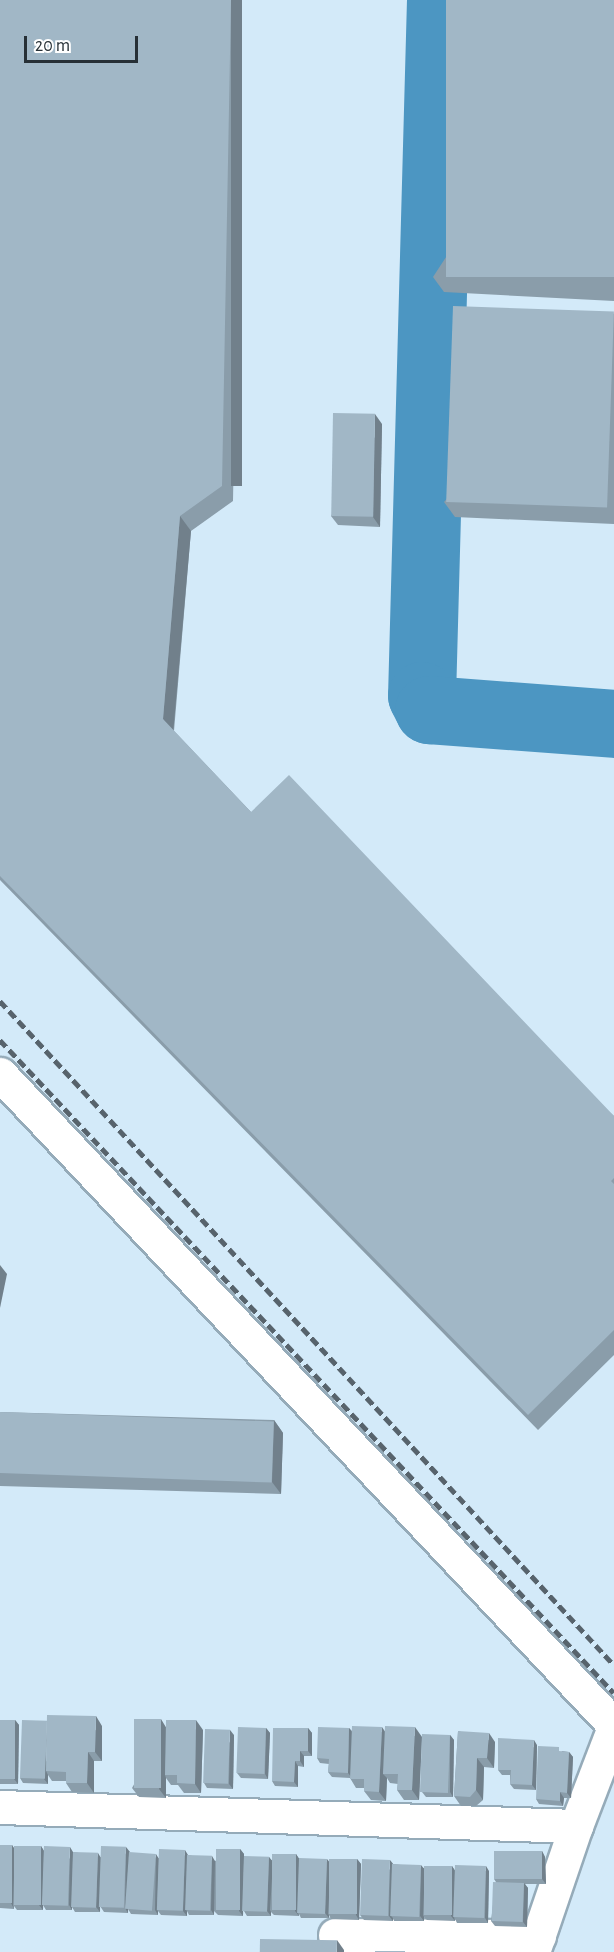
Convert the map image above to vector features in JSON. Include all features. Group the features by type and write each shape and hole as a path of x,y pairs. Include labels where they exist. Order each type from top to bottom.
{"street":[{"path":"0,1074 614,1726 576,1826 536,1944 335,1935"},
{"path":"0,1807 576,1826"}],"building":[{"path":"0,0 231,0 222,486 180,516 163,719 251,812 289,775 614,1116 614,1178 611,1181 614,1184 614,1330 528,1415 0,876"},
{"path":"446,0 614,0 614,277 446,277"},
{"path":"453,306 614,312 607,507 446,502"},
{"path":"333,413 375,414 373,517 331,516"},
{"path":"0,1412 274,1422 272,1483 0,1473"},
{"path":"47,1715 96,1716 95,1752 88,1752 87,1783 66,1783 66,1772 46,1771"},
{"path":"134,1719 161,1719 161,1788 134,1788"},
{"path":"0,1720 15,1720 15,1779 0,1779"},
{"path":"22,1720 47,1721 45,1779 20,1778"},
{"path":"166,1720 196,1720 195,1784 177,1783 177,1775 165,1775"},
{"path":"352,1726 382,1727 379,1792 364,1791 364,1779 350,1779"},
{"path":"385,1726 415,1727 412,1790 397,1790 398,1774 383,1774"},
{"path":"238,1727 266,1728 264,1774 236,1773"},
{"path":"318,1727 349,1728 348,1773 328,1772 329,1759 317,1758"},
{"path":"273,1728 308,1728 308,1751 300,1751 300,1761 295,1761 294,1782 272,1781"},
{"path":"205,1729 230,1730 228,1784 203,1783"},
{"path":"458,1731 489,1733 487,1758 477,1758 476,1790 470,1797 454,1796"},
{"path":"422,1734 450,1735 448,1793 420,1792"},
{"path":"498,1738 534,1740 532,1785 510,1784 511,1770 498,1770"},
{"path":"538,1746 559,1747 559,1751 569,1752 567,1793 560,1792 560,1801 536,1799"},
{"path":"0,1845 12,1845 12,1903 0,1903"},
{"path":"14,1846 41,1846 41,1905 14,1905"},
{"path":"44,1846 70,1847 68,1906 42,1905"},
{"path":"101,1846 126,1847 124,1908 99,1907"},
{"path":"159,1849 185,1850 183,1911 157,1910"},
{"path":"216,1849 240,1849 240,1910 216,1910"},
{"path":"494,1851 542,1851 542,1879 494,1879"},
{"path":"73,1852 98,1853 96,1908 71,1907"},
{"path":"129,1852 156,1854 152,1911 125,1909"},
{"path":"272,1854 296,1854 296,1910 272,1910"},
{"path":"187,1855 212,1856 210,1911 185,1910"},
{"path":"244,1856 269,1857 267,1912 242,1911"},
{"path":"299,1858 327,1859 325,1914 297,1913"},
{"path":"329,1859 357,1859 357,1914 329,1914"},
{"path":"362,1859 390,1860 388,1916 360,1915"},
{"path":"392,1864 421,1865 419,1917 390,1916"},
{"path":"455,1865 486,1866 484,1918 453,1917"},
{"path":"424,1866 452,1866 452,1915 424,1915"},
{"path":"493,1882 524,1883 523,1922 492,1921"},
{"path":"260,1939 337,1940 337,1952 260,1952"},
{"path":"375,1951 405,1952 375,1952"}],"waterway":[{"path":"441,0 422,696 429,710 614,724"}],"railway":[{"path":"0,1001 614,1665"},
{"path":"0,1040 614,1693"}]}
